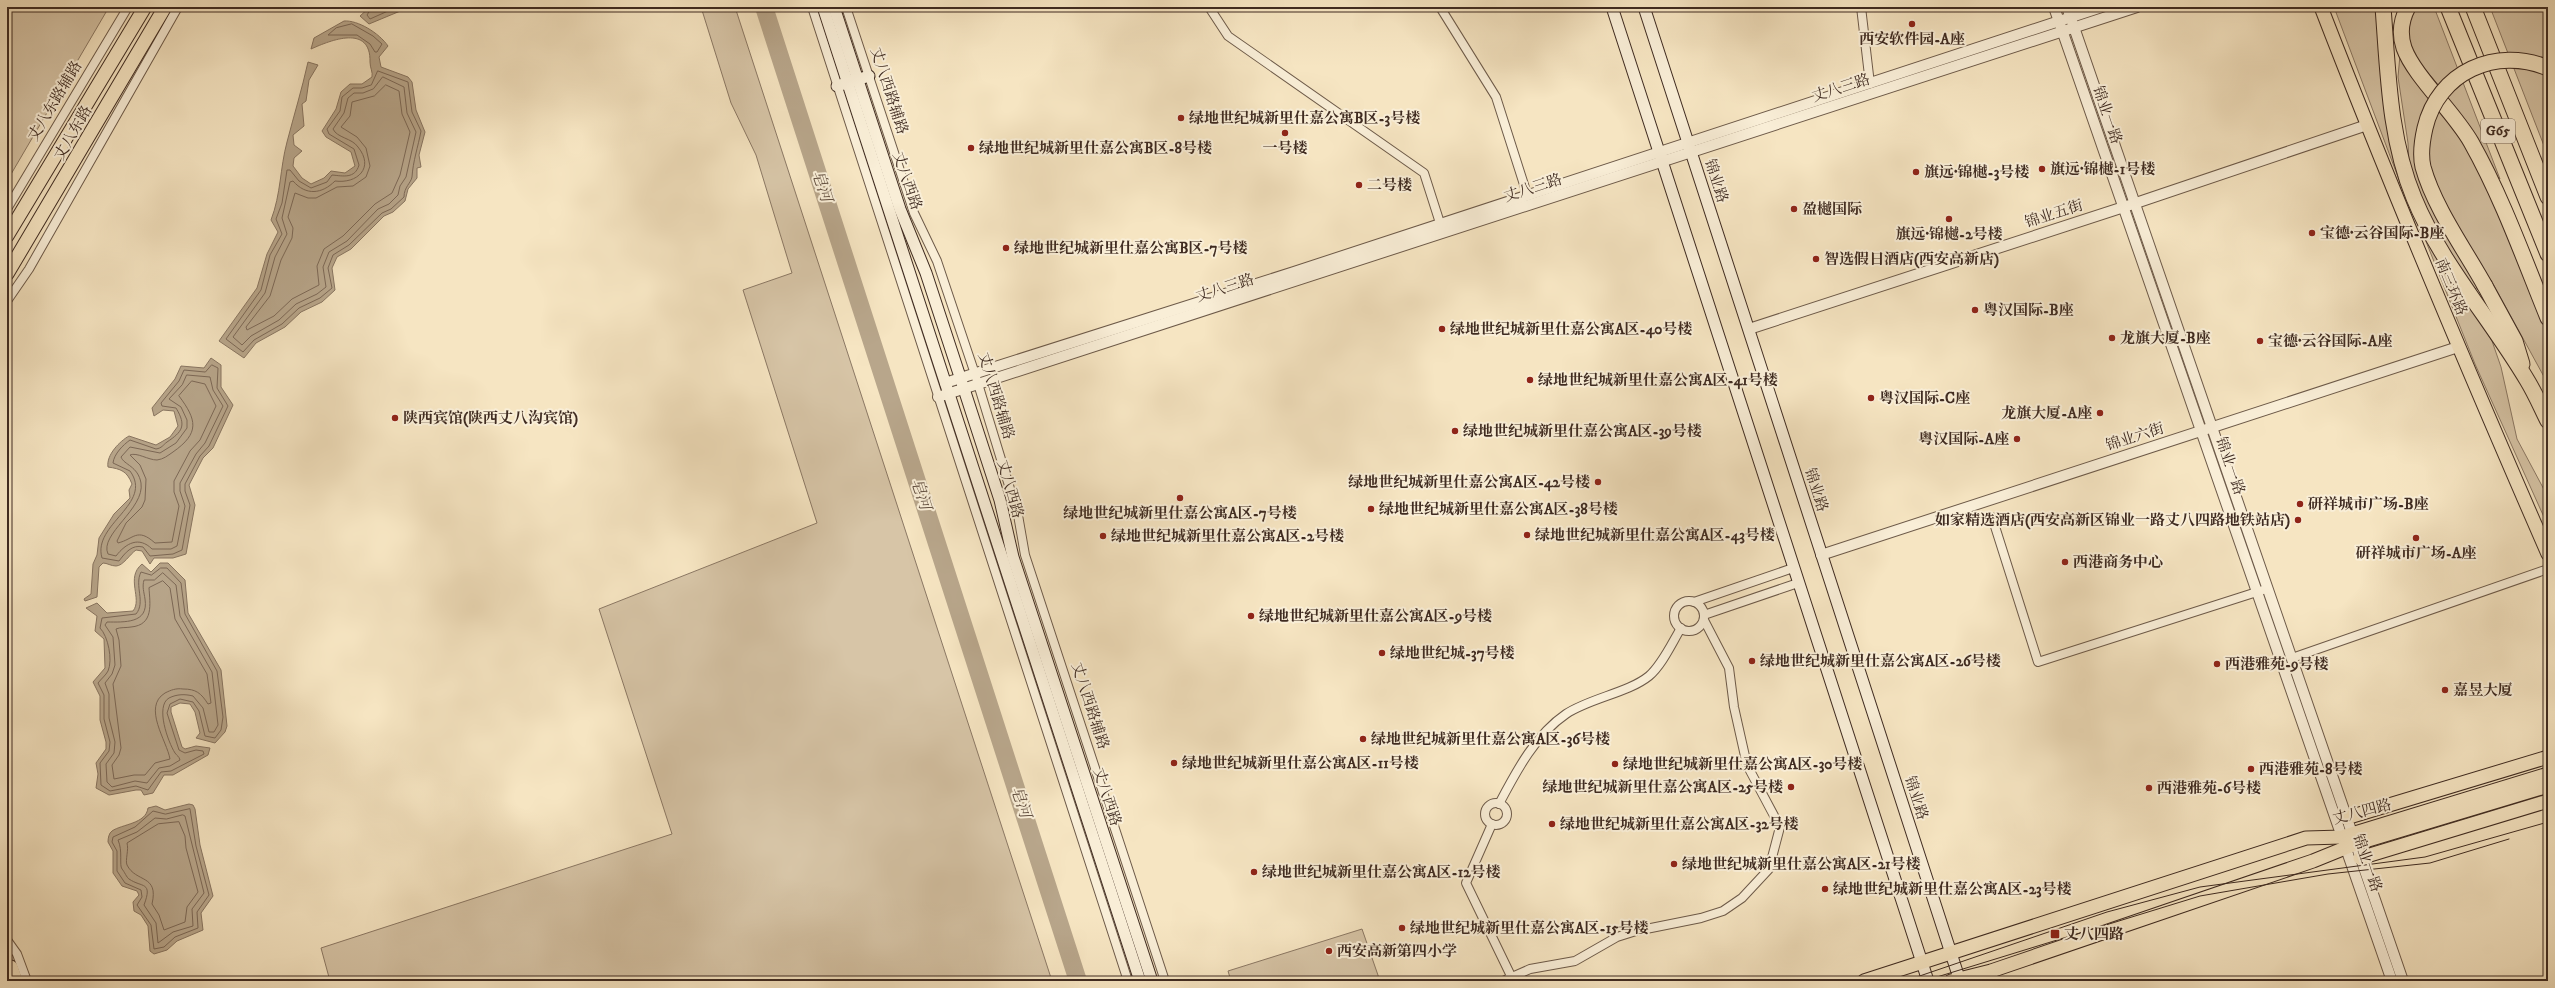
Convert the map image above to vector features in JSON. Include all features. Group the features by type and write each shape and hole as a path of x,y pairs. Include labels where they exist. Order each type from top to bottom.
{"highway":[{"path":"2383,7 2391,99 2398,149 2414,198 2448,263 2528,380"},
{"path":"2408,7 2400,32 2408,59 2456,120 2482,162 2548,318"},
{"name":"G65","path":"2448,7 2548,254"},
{"name":"G65","path":"2473,7 2548,197"},
{"path":"2548,68 2534,62 2509,59 2480,64 2456,76 2439,96 2427,118 2421,143 2423,166 2431,189 2515,341 2528,380 2548,421"}],"main road":[{"name":"丈八东路","path":"7,236 145,7"},
{"name":"丈八东路","path":"7,274 165,7"},
{"name":"丈八西路","path":"823,7 944,392 1140,981"},
{"name":"丈八西路","path":"834,7 848,83 926,273 1000,500 1013,557 1152,981"},
{"path":"1612,7 1928,981"},
{"name":"锦业路","path":"1644,7 1821,555 1952,953 1957,980"},
{"name":"南三环路","path":"2321,7 2367,126 2458,347 2548,554"},
{"path":"848,83 869,76"},
{"path":"2346,818 2548,757"},
{"name":"丈八四路","path":"1957,980 1991,971 2313,862 2348,840 2421,818 2548,774"},
{"name":"丈八四路","path":"2421,818 2548,786"},
{"path":"2360,858 2548,802"},
{"name":"丈八四路","path":"1864,981 2306,838 2348,840"},
{"path":"11,967 16,981"}],"street":[{"name":"丈八东路辅路","path":"7,208 128,7"},
{"path":"7,302 28,269 178,7"},
{"path":"812,7 848,83 1128,981"},
{"name":"丈八西路辅路","path":"846,7 914,213 937,261 975,374 1018,515 1025,555 1165,981"},
{"path":"1208,7 1228,36 1424,172 1440,223"},
{"path":"1440,7 1496,97 1527,194"},
{"path":"1861,7 1870,84"},
{"name":"锦业一路","path":"2054,7 2128,206 2207,429 2268,589 2346,818 2348,840 2360,858 2403,981"},
{"name":"锦业一路","path":"2066,7 2074,28 2128,206"},
{"name":"丈八三路","path":"944,392 962,384 975,374 1659,151 1690,148 2061,26 2070,17 2102,7"},
{"name":"丈八三路","path":"962,384 978,384 1663,163 1690,148 1870,84 2061,26 2074,28 2137,7"},
{"name":"锦业五街","path":"1749,329 2128,206 2367,126"},
{"name":"锦业六街","path":"1821,555 2458,347"},
{"name":"锦业一路","path":"2207,429 2257,592 2348,840 2392,981"},
{"path":"1992,517 2038,662 2268,589"},
{"path":"1793,568 1694,602 1682,603 1675,612 1676,622 1681,628 1691,631 1698,628 1704,617 1798,583"},
{"path":"2292,658 2548,569"},
{"path":"1503,981 1511,976 1530,969 1575,961 1617,937 1636,931 1701,918 1723,911 1742,898 1769,869 1780,827 1747,765 1734,707 1729,668 1704,617 1700,605 1694,602"},
{"path":"1499,804 1517,772 1545,733 1565,714 1584,704 1649,676 1681,628"},
{"path":"1492,804 1499,804 1505,808 1506,818 1502,824 1492,824 1487,819 1487,809 1492,804"},
{"path":"1492,824 1466,883 1511,976"},
{"path":"7,940 18,954 27,981"}],"shaded area":[{"path":"7,7 109,7 7,181"},
{"path":"701,7 735,7 1052,981 330,981 321,948 672,834 599,609 817,523 743,290 792,273 756,155 731,103"},
{"path":"2334,7 2377,7 2387,123 2401,185"},
{"path":"2415,7 2434,7 2500,179 2493,173 2441,88 2412,54 2407,25"},
{"path":"2490,7 2548,7 2548,156"},
{"path":"2400,55 2457,131 2496,204 2548,334 2548,384 2491,280 2464,295 2492,341 2501,367 2517,439 2548,497 2548,526 2475,364 2411,204 2408,143 2398,77"},
{"name":"西安高新第四小学","path":"1362,929 1380,981 1231,981 1228,971"}],"water":[{"path":"370,7 410,7 369,24 360,16"},
{"path":"344,21 350,21 362,25 379,36 388,46 379,57 381,67 408,77 412,82 416,110 425,132 419,155 421,167 417,168 417,178 408,189 405,201 393,212 384,216 351,249 337,257 332,268 335,290 322,302 301,312 285,327 256,343 244,358 219,341 257,288 267,254 278,232 271,220 277,200 285,152 308,62 318,65 309,80 306,101 302,104 304,126 293,135 294,145 302,151 294,158 293,166 302,178 311,184 324,178 331,171 345,173 355,166 351,152 326,137 322,131 336,109 341,92 350,84 362,84 372,77 369,50 364,43 357,39 348,38 339,39 311,49 314,38"},
{"path":"211,358 221,365 221,387 233,405 213,448 203,458 189,485 195,505 186,554 173,558 154,558 150,564 142,551 136,550 119,565 114,566 103,563 99,567 97,597 85,601 84,599 91,594 93,564 97,555 99,538 114,514 130,498 129,490 132,484 126,473 108,467 111,453 129,436 156,445 170,437 178,426 174,411 163,410 154,416 152,408 175,379 181,366 204,368"},
{"path":"160,563 168,563 185,580 188,613 221,670 227,726 225,732 215,743 196,738 200,733 195,712 190,704 180,703 171,707 171,712 182,747 185,749 196,746 210,748 208,755 173,775 164,775 153,793 144,795 141,790 136,790 109,795 96,788 98,774 96,763 106,749 106,742 100,720 100,696 93,682 105,668 104,639 95,631 97,616 86,608 97,603 107,613 133,611 136,606 134,582 137,570 142,564 151,572"},
{"path":"189,804 193,805 195,809 200,845 213,896 201,913 203,930 177,941 167,950 154,954 150,951 148,926 141,915 134,911 133,902 139,895 137,891 122,886 113,873 113,851 108,842 108,837 112,831 133,823 143,817 148,808 156,806 165,810"}],"waterway":[{"name":"皂河","path":"764,7 1078,981"}],"tunnel":[{"path":"7,955 11,967"}],"tram line":[{"path":"1905,981 2107,912 2200,887 2425,857 2548,822"},
{"path":"1924,981 2200,896 2328,874 2430,863 2509,839"}],"place":[{"name":"西安软件园-A座","path":"1912,24"},
{"name":"绿地世纪城新里仕嘉公寓B区-3号楼","path":"1181,118"},
{"name":"一号楼","path":"1285,133"},
{"name":"绿地世纪城新里仕嘉公寓B区-8号楼","path":"971,148"},
{"name":"旗远·锦樾-1号楼","path":"2042,169"},
{"name":"旗远·锦樾-3号楼","path":"1916,172"},
{"name":"二号楼","path":"1359,185"},
{"name":"盈樾国际","path":"1794,209"},
{"name":"旗远·锦樾-2号楼","path":"1949,219"},
{"name":"宝德·云谷国际-B座","path":"2312,233"},
{"name":"绿地世纪城新里仕嘉公寓B区-7号楼","path":"1006,248"},
{"name":"智选假日酒店(西安高新店)","path":"1816,259"},
{"name":"粤汉国际-B座","path":"1975,310"},
{"name":"绿地世纪城新里仕嘉公寓A区-40号楼","path":"1442,329"},
{"name":"龙旗大厦-B座","path":"2112,338"},
{"name":"宝德·云谷国际-A座","path":"2260,341"},
{"name":"绿地世纪城新里仕嘉公寓A区-41号楼","path":"1530,380"},
{"name":"粤汉国际-C座","path":"1871,398"},
{"name":"龙旗大厦-A座","path":"2100,413"},
{"name":"陕西宾馆(陕西丈八沟宾馆)","path":"395,418"},
{"name":"绿地世纪城新里仕嘉公寓A区-39号楼","path":"1455,431"},
{"name":"粤汉国际-A座","path":"2017,439"},
{"name":"绿地世纪城新里仕嘉公寓A区-42号楼","path":"1598,482"},
{"name":"绿地世纪城新里仕嘉公寓A区-7号楼","path":"1180,498"},
{"name":"研祥城市广场-B座","path":"2300,504"},
{"name":"绿地世纪城新里仕嘉公寓A区-38号楼","path":"1371,509"},
{"name":"如家精选酒店(西安高新区锦业一路丈八四路地铁站店)","path":"2298,520"},
{"name":"绿地世纪城新里仕嘉公寓A区-43号楼","path":"1527,535"},
{"name":"绿地世纪城新里仕嘉公寓A区-2号楼","path":"1103,536"},
{"name":"研祥城市广场-A座","path":"2416,538"},
{"name":"西港商务中心","path":"2065,562"},
{"name":"绿地世纪城新里仕嘉公寓A区-9号楼","path":"1251,616"},
{"name":"绿地世纪城-37号楼","path":"1382,653"},
{"name":"绿地世纪城新里仕嘉公寓A区-26号楼","path":"1752,661"},
{"name":"西港雅苑-9号楼","path":"2217,664"},
{"name":"嘉昱大厦","path":"2445,690"},
{"name":"绿地世纪城新里仕嘉公寓A区-36号楼","path":"1363,739"},
{"name":"绿地世纪城新里仕嘉公寓A区-11号楼","path":"1174,763"},
{"name":"绿地世纪城新里仕嘉公寓A区-30号楼","path":"1615,764"},
{"name":"西港雅苑-8号楼","path":"2251,769"},
{"name":"绿地世纪城新里仕嘉公寓A区-25号楼","path":"1791,787"},
{"name":"西港雅苑-6号楼","path":"2149,788"},
{"name":"绿地世纪城新里仕嘉公寓A区-32号楼","path":"1552,824"},
{"name":"绿地世纪城新里仕嘉公寓A区-21号楼","path":"1674,864"},
{"name":"绿地世纪城新里仕嘉公寓A区-12号楼","path":"1254,872"},
{"name":"绿地世纪城新里仕嘉公寓A区-23号楼","path":"1825,889"},
{"name":"绿地世纪城新里仕嘉公寓A区-15号楼","path":"1402,928"},
{"name":"丈八四路","path":"2055,934"},
{"name":"西安高新第四小学","path":"1329,951"}]}
